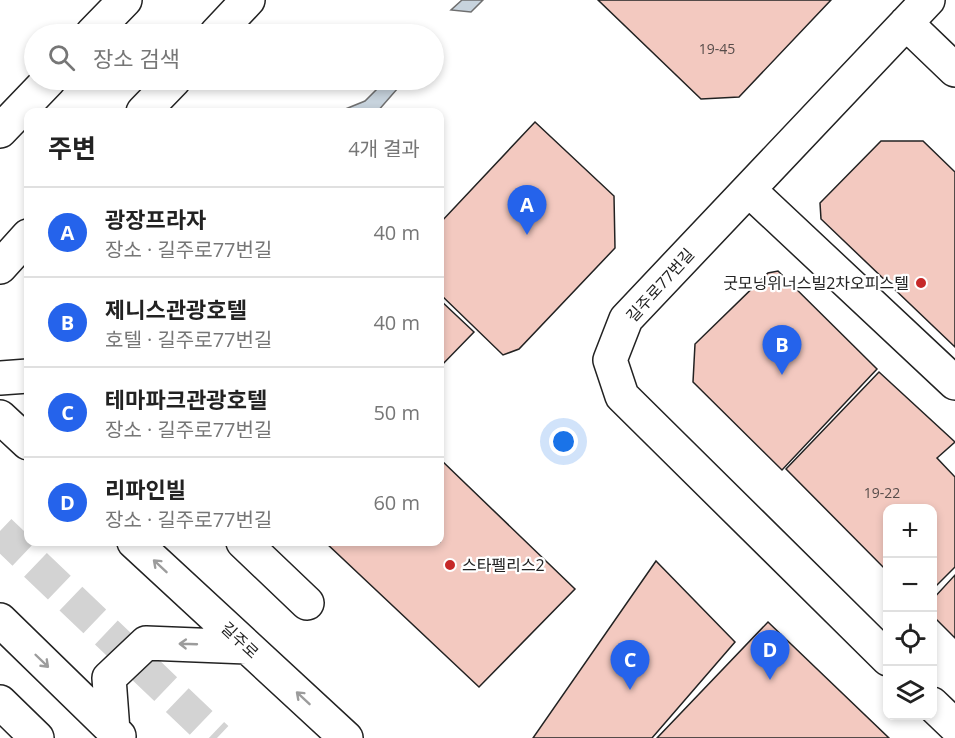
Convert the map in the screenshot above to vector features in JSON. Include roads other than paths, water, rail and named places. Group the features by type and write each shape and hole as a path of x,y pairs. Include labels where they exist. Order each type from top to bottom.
{"main road":[{"path":"102,24 125,0"},
{"path":"225,24 248,0"},
{"name":"길주로77번길","path":"883,654 622,396 610,360 626,319 928,0"},
{"path":"906,23 955,70"},
{"path":"0,131 39,90"},
{"path":"147,108 164,90"},
{"path":"749,190 955,383"},
{"path":"0,267 24,240"},
{"path":"0,417 24,439"},
{"name":"길주로","path":"138,546 346,738"},
{"path":"247,546 307,603"},
{"path":"3,625 117,734"},
{"path":"117,734 109,678 146,642 247,647"},
{"path":"0,702 37,738"},
{"path":"937,708 955,726"}],"tunnel":[{"path":"0,531 217,738"}],"place":[{"name":"광장프라자","path":"527,235"},
{"name":"굿모닝위너스빌2차오피스텔","path":"921,283"},
{"name":"제니스관광호텔","path":"782,375"},
{"name":"스타펠리스2","path":"450,565"},
{"name":"리파인빌","path":"770,680"},
{"name":"테마파크관광호텔","path":"630,690"}]}
